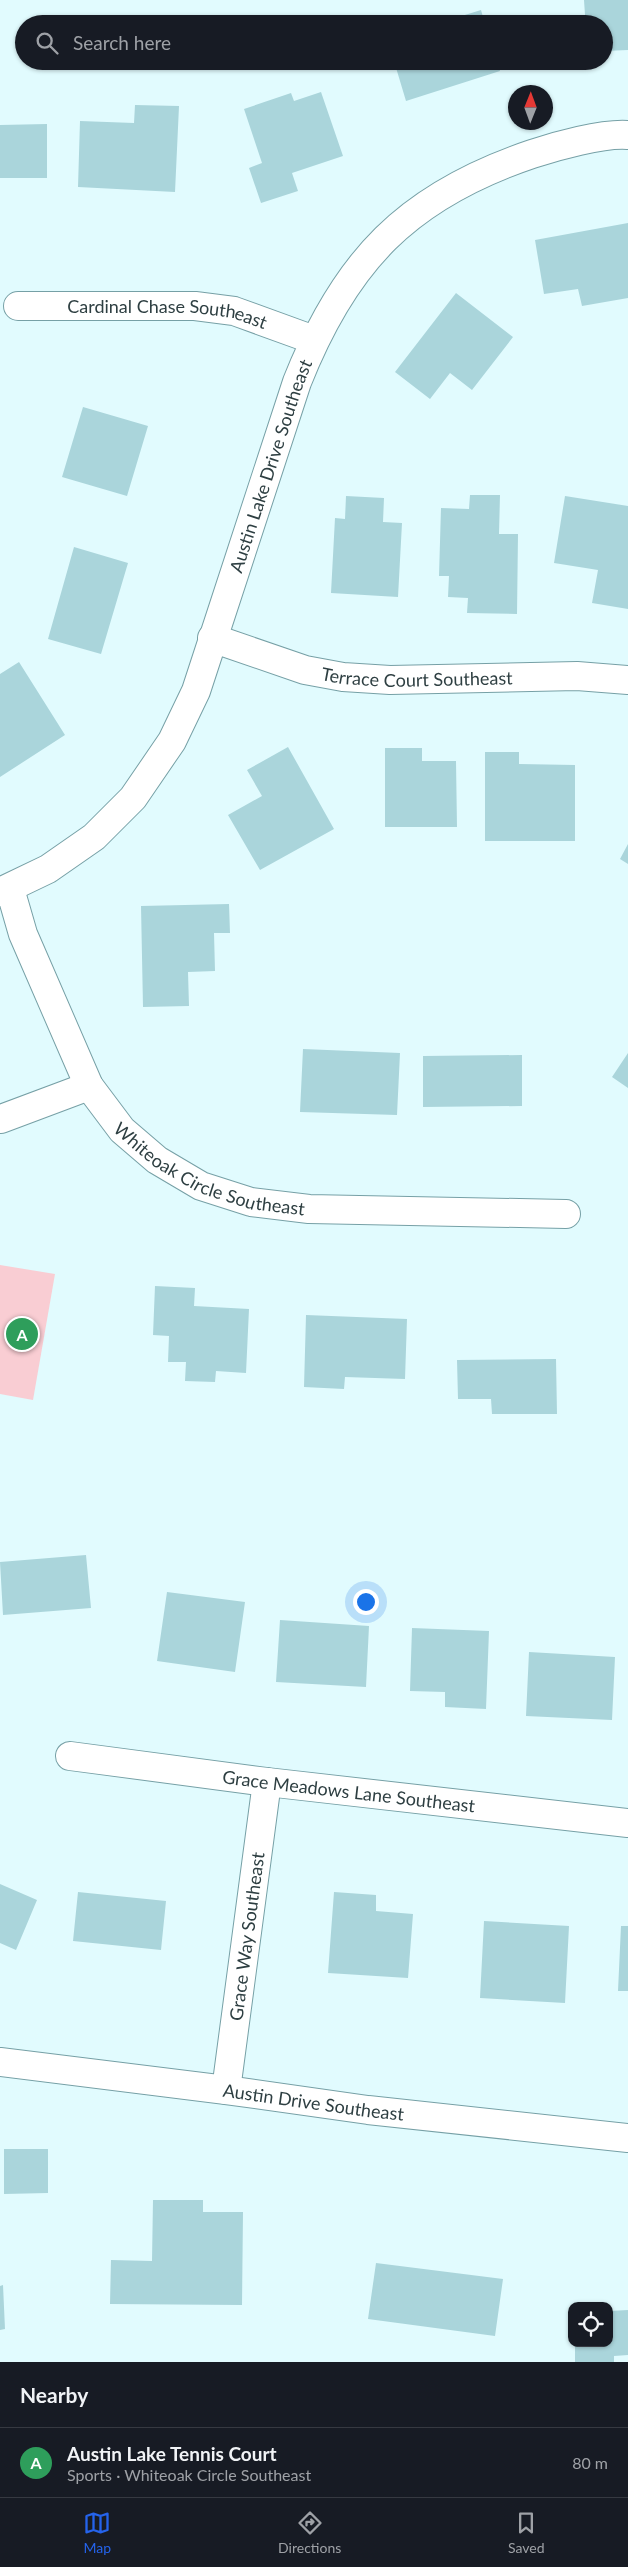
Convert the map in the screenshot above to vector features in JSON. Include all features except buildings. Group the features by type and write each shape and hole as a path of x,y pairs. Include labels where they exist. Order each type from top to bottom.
{"street":[{"name":"Austin Lake Drive Southeast","path":"5,891 48,869 94,837 133,798 172,741 196,691 297,382 328,311 356,270 396,228 438,195 490,168 560,145 628,135"},
{"name":"Cardinal Chase Southeast","path":"18,306 195,306 234,311 314,340"},
{"name":"Terrace Court Southeast","path":"212,638 305,670 344,677 390,680 577,676 628,680"},
{"name":"Whiteoak Circle Southeast","path":"5,891 89,1086 122,1130 157,1160 201,1186 251,1202 309,1209 566,1214"},
{"path":"1,1119 89,1086"},
{"name":"Grace Meadows Lane Southeast","path":"70,1756 267,1782 628,1823"},
{"name":"Grace Way Southeast","path":"226,2090 267,1782"},
{"name":"Austin Drive Southeast","path":"0,2062 368,2110 628,2138"}],"shaded area":[{"path":"0,1265 55,1274 33,1400 0,1394"}],"place":[{"name":"Austin Lake Tennis Court","path":"22,1334"}]}
